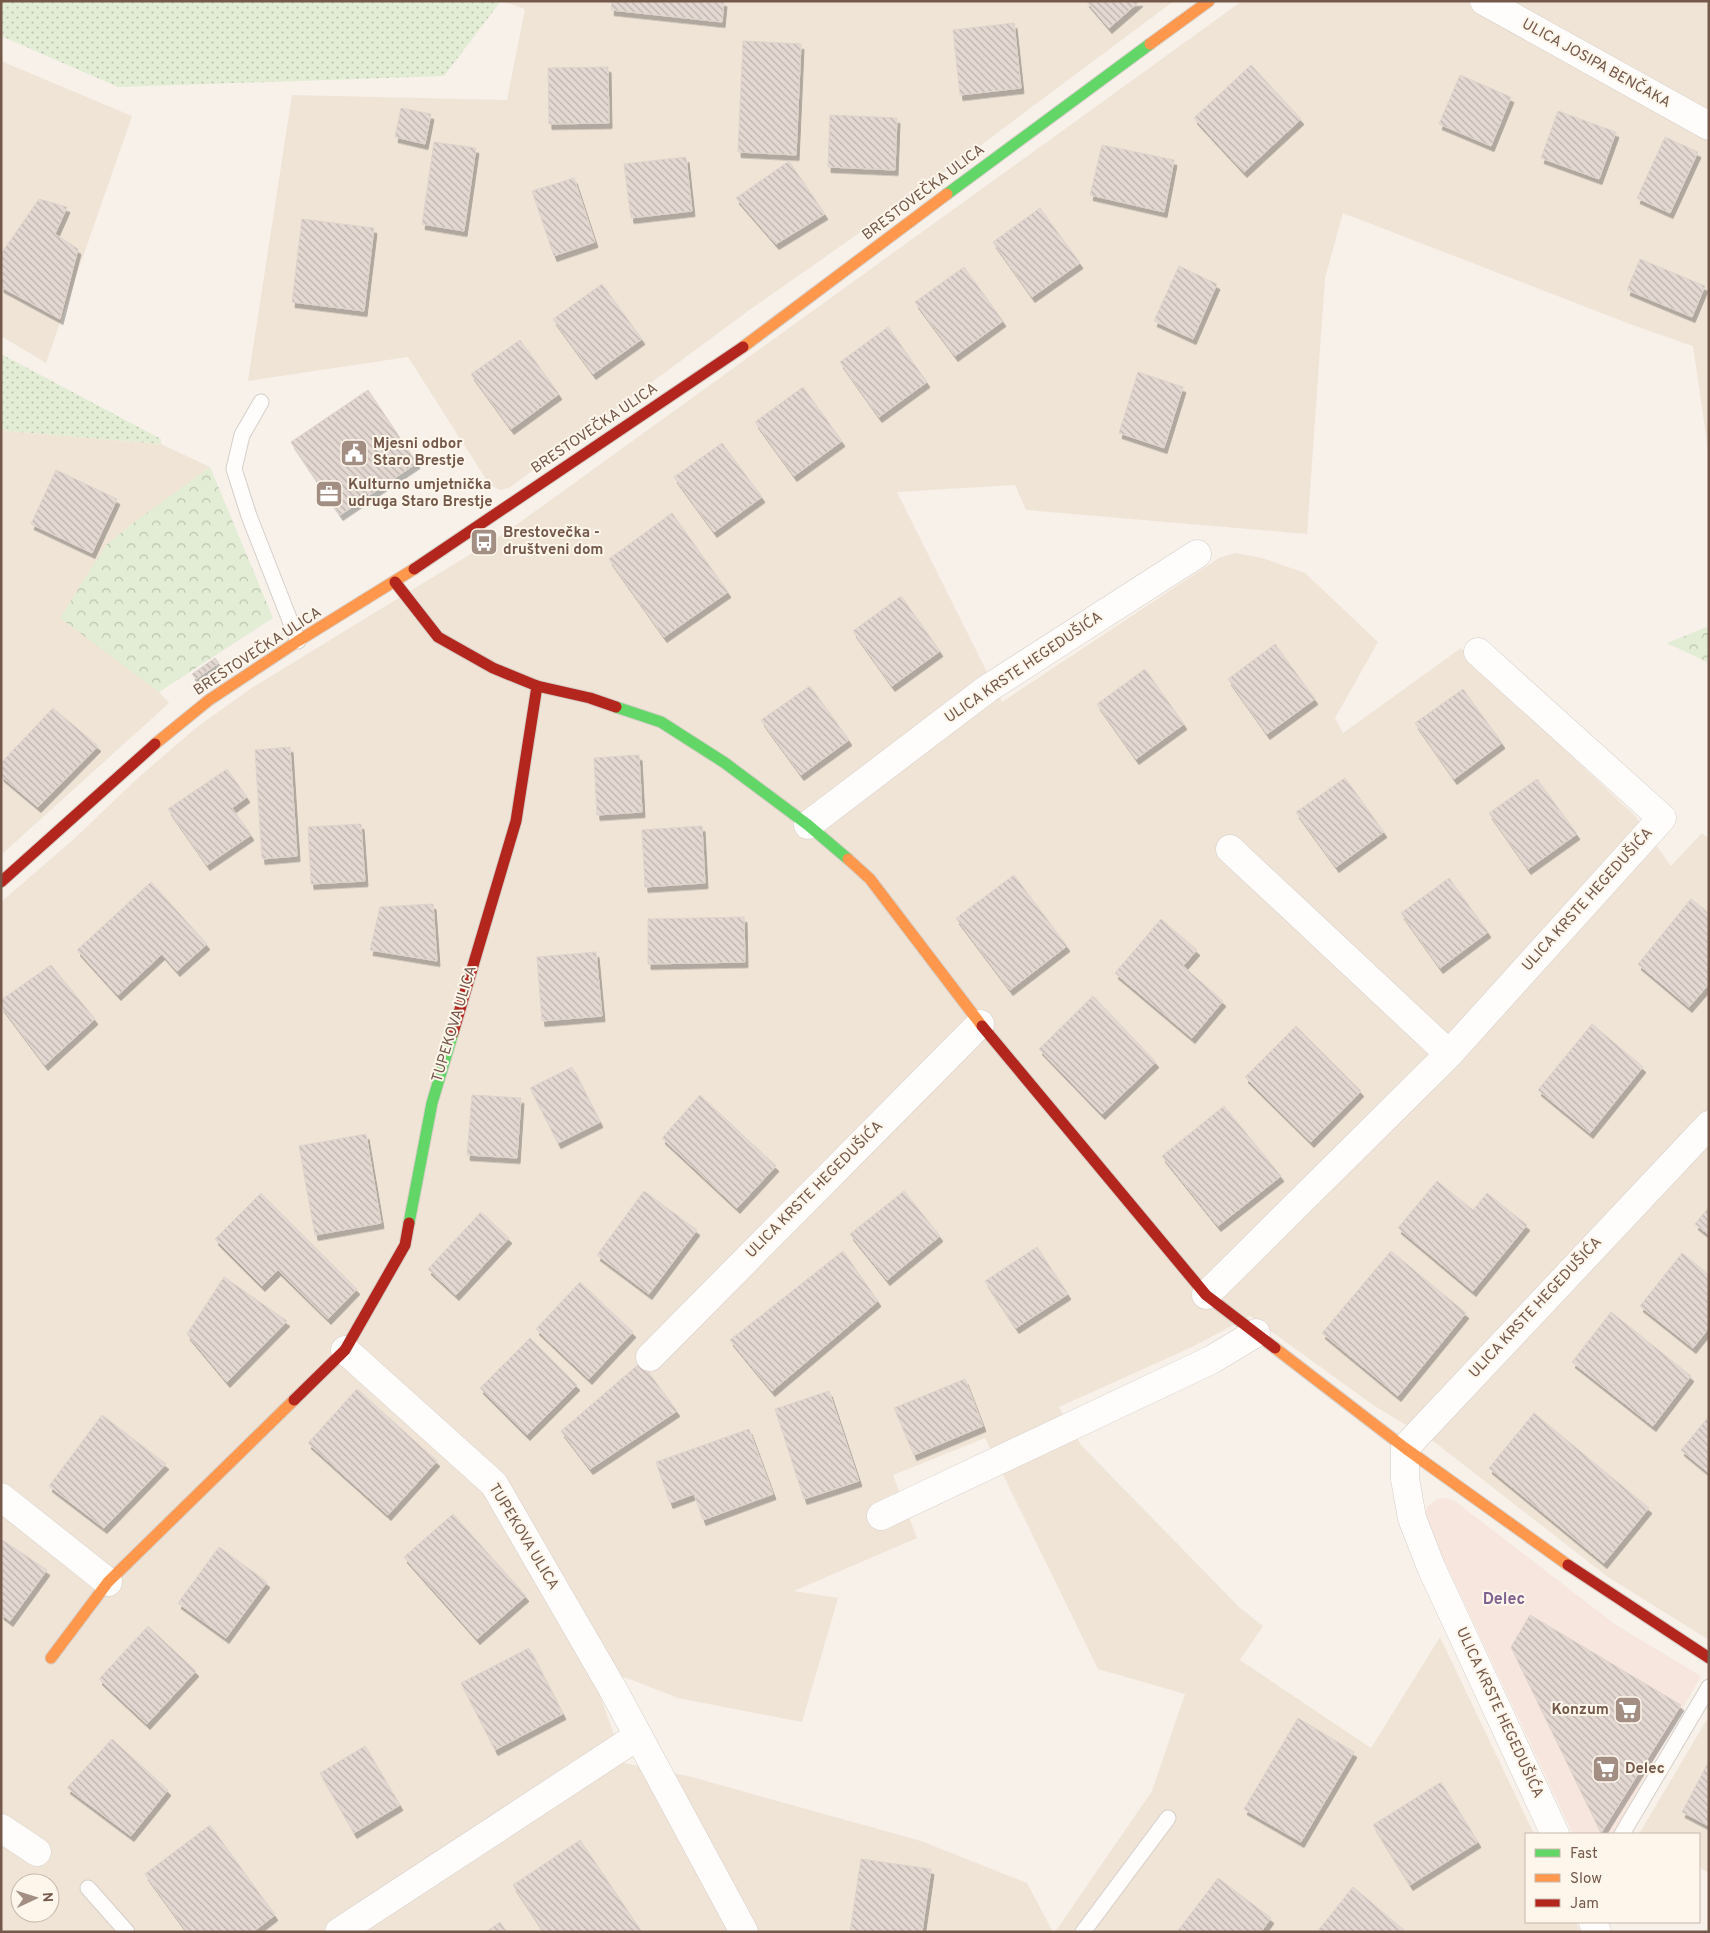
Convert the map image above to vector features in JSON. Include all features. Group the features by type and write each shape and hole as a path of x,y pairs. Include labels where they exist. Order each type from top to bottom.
{"street":[{"name":"BRESTOVEČKA ULICA","path":"1,882 129,766 209,700 298,641 395,582 748,343 1102,78 1209,1"},
{"name":"ULICA JOSIPA BENČAKA","path":"1484,1 1709,126"},
{"name":"ULICA KRSTE HEGEDUŠIĆA","path":"808,825 987,689 1197,554"},
{"path":"395,582 438,637 492,668 537,686 590,698 660,722 725,763 808,825 870,879 980,1024 1206,1295 1405,1448 1582,1575 1709,1658"},
{"name":"ULICA KRSTE HEGEDUŠIĆA","path":"1206,1295 1449,1054 1662,818 1478,652"},
{"name":"TUPEKOVA ULICA","path":"51,1658 108,1582 345,1350 405,1246 432,1103 516,820 537,686"},
{"path":"1230,849 1449,1054"},
{"name":"ULICA KRSTE HEGEDUŠIĆA","path":"650,1357 980,1024"},
{"name":"ULICA KRSTE HEGEDUŠIĆA","path":"1555,1833 1430,1567 1412,1518 1405,1479 1405,1448 1709,1125"},
{"path":"881,1516 1212,1360 1256,1333"},
{"name":"TUPEKOVA ULICA","path":"345,1350 494,1484 615,1693 744,1932"},
{"path":"1,1497 108,1582"},
{"path":"339,1932 638,1736"},
{"path":"1,1828 37,1852"}],"lane":[{"path":"261,402 242,435 234,469 249,516 298,641"},
{"path":"1623,1833 1709,1688"},
{"path":"1083,1932 1168,1818"},
{"path":"88,1888 127,1932"}],"shaded area":[{"path":"501,1 1174,1 922,189 748,311 509,488 500,490 489,484 408,357 248,381 292,95 507,100 525,9"},
{"path":"1242,1 1709,1 1709,456 1693,346 1635,326 1343,213 1325,278 1307,534 1026,510 1015,485 897,492 1002,702 1219,558 1235,553 1262,558 1305,573 1378,642 1335,718 1343,733 1461,648 1635,816 1671,866 1702,833 1709,839 1709,1640 1608,1577 1433,1441 1373,1405 1250,1316 1192,1347 1059,1407 1081,1445 1240,1608 1263,1626 1240,1660 1371,1748 1440,1637 1534,1833 1525,1833 1525,1923 1576,1923 1580,1932 1055,1932 1152,1791 1185,1694 1098,1669 985,1438 893,1475 917,1538 794,1591 838,1598 802,1722 678,1698 627,1678 592,1673 624,1763 688,1776 921,1841 1027,1883 1053,1932 1,1932 1,902 75,838 140,776 197,727 253,687 505,533"},
{"path":"1,61 132,116 46,363 1,336"},
{"path":"1,428 7,431 161,444 210,467 179,490 159,692 169,703 1,855"},
{"path":"1446,1498 1455,1501 1616,1625 1701,1676 1614,1833 1573,1833 1424,1517 1427,1507 1437,1499"},
{"path":"1709,1716 1709,1873 1700,1868 1700,1833 1640,1833"}],"green space":[{"path":"1,1 501,1 444,76 118,87 1,36"},
{"path":"1,354 161,439 161,444 7,431 1,428"},
{"path":"210,467 273,618 159,692 60,618 106,545"},
{"path":"1709,626 1709,663 1667,643"}],"building":[{"path":"612,1 724,1 722,22 611,10"},
{"path":"1086,1 1140,1 1109,28"},
{"path":"1014,23 1021,88 960,95 953,30"},
{"path":"743,41 801,44 796,155 738,152"},
{"path":"1251,65 1301,119 1244,172 1194,118"},
{"path":"608,67 609,123 549,124 548,68"},
{"path":"1460,75 1511,97 1491,146 1439,124"},
{"path":"401,108 431,114 425,144 395,137"},
{"path":"1558,111 1616,132 1599,179 1541,158"},
{"path":"830,115 897,118 895,170 828,167"},
{"path":"1665,137 1698,152 1670,213 1637,198"},
{"path":"434,142 476,148 464,231 422,224"},
{"path":"1102,145 1174,160 1164,212 1090,195"},
{"path":"686,157 692,211 631,218 624,164"},
{"path":"789,161 825,214 776,244 736,198"},
{"path":"574,178 595,242 554,256 532,191"},
{"path":"39,199 67,207 55,234 78,249 60,319 1,287 1,254"},
{"path":"1040,208 1080,263 1032,297 993,242"},
{"path":"302,219 374,228 364,311 292,302"},
{"path":"1640,259 1705,286 1692,317 1627,290"},
{"path":"1179,266 1217,284 1193,339 1154,321"},
{"path":"964,267 1003,321 955,356 915,302"},
{"path":"602,284 642,339 593,374 553,319"},
{"path":"888,327 927,382 879,417 840,362"},
{"path":"520,340 559,394 511,429 471,374"},
{"path":"1138,372 1183,387 1164,448 1119,433"},
{"path":"803,387 842,441 794,476 755,422"},
{"name":"Mjesni odbor Staro Brestje","path":"368,390 417,463 340,515 291,442"},
{"path":"722,443 762,497 714,532 674,477"},
{"path":"56,470 117,499 92,553 31,524"},
{"path":"672,513 728,592 664,637 609,559"},
{"path":"901,596 940,651 892,686 853,631"},
{"path":"1275,644 1315,699 1267,734 1228,679"},
{"path":"215,658 219,663 196,679 192,674"},
{"path":"1145,669 1184,724 1136,759 1097,704"},
{"path":"810,686 849,740 801,775 761,720"},
{"path":"1463,689 1502,743 1454,779 1415,723"},
{"path":"53,708 98,746 38,807 1,776 1,763"},
{"path":"290,747 297,856 262,859 255,750"},
{"path":"639,755 642,812 597,815 594,758"},
{"path":"227,769 247,797 232,808 251,835 207,865 168,809"},
{"path":"1345,778 1384,832 1336,867 1296,812"},
{"path":"1537,779 1577,834 1528,869 1489,813"},
{"path":"361,824 365,881 311,884 308,827"},
{"path":"702,826 705,883 645,887 642,830"},
{"path":"1014,875 1067,946 1010,990 956,918"},
{"path":"1449,878 1488,932 1440,968 1401,913"},
{"path":"151,882 207,944 177,971 162,954 118,995 77,950"},
{"path":"1691,899 1709,913 1709,984 1689,1007 1638,964"},
{"path":"433,904 437,961 370,950 380,907"},
{"path":"744,917 745,962 648,964 648,919"},
{"path":"1161,919 1197,950 1183,966 1223,1001 1192,1038 1115,973"},
{"path":"596,952 602,1016 542,1021 537,957"},
{"path":"51,965 95,1019 45,1065 1,1006 1,1000"},
{"path":"1093,996 1156,1062 1102,1114 1039,1049"},
{"path":"1592,1024 1643,1067 1590,1133 1538,1090"},
{"path":"1296,1026 1361,1091 1311,1142 1245,1077"},
{"path":"572,1067 600,1122 558,1143 530,1088"},
{"path":"472,1095 521,1098 517,1158 467,1155"},
{"path":"700,1095 776,1166 737,1208 662,1138"},
{"path":"1224,1106 1281,1176 1218,1226 1162,1156"},
{"path":"366,1134 381,1223 315,1235 299,1146"},
{"path":"1437,1181 1473,1210 1487,1193 1527,1225 1473,1291 1398,1228"},
{"path":"644,1191 697,1230 649,1294 597,1255"},
{"path":"904,1191 940,1236 887,1280 850,1234"},
{"path":"261,1193 357,1289 328,1319 278,1270 262,1286 215,1239"},
{"path":"1709,1207 1709,1235 1695,1224"},
{"path":"481,1212 509,1238 456,1295 428,1269"},
{"path":"1037,1247 1068,1294 1016,1328 985,1281"},
{"path":"843,1251 878,1301 772,1391 730,1340"},
{"path":"1391,1251 1466,1313 1398,1396 1322,1333"},
{"path":"1682,1253 1709,1275 1709,1328 1693,1348 1640,1306"},
{"path":"224,1277 287,1321 227,1382 187,1334"},
{"path":"580,1282 633,1332 589,1379 536,1329"},
{"path":"1611,1312 1691,1376 1653,1426 1572,1362"},
{"path":"530,1338 577,1385 527,1435 480,1388"},
{"path":"641,1362 677,1411 590,1469 561,1431"},
{"path":"965,1379 983,1426 914,1455 894,1408"},
{"path":"357,1389 437,1461 388,1515 308,1443"},
{"path":"829,1391 859,1481 804,1499 775,1409"},
{"path":"1534,1413 1649,1508 1604,1563 1489,1468"},
{"path":"102,1415 166,1464 104,1528 49,1486"},
{"path":"1709,1416 1709,1473 1681,1450"},
{"path":"749,1429 773,1494 703,1520 694,1494 670,1503 656,1462"},
{"path":"453,1514 526,1596 477,1639 404,1557"},
{"path":"1,1539 47,1570 10,1621 1,1614"},
{"path":"219,1547 267,1582 226,1638 178,1603"},
{"name":"Delec","path":"1530,1615 1681,1705 1601,1833 1511,1647"},
{"path":"148,1626 196,1671 147,1724 99,1679"},
{"path":"529,1648 563,1714 495,1750 461,1683"},
{"path":"1298,1718 1354,1752 1301,1842 1244,1809"},
{"path":"112,1739 168,1790 131,1836 67,1788"},
{"path":"365,1746 400,1805 354,1833 320,1773"},
{"path":"1709,1761 1709,1826 1682,1812"},
{"path":"1441,1782 1478,1842 1410,1885 1373,1825"},
{"path":"210,1825 275,1915 253,1932 187,1932 145,1874"},
{"path":"580,1840 642,1932 544,1932 513,1885"},
{"path":"861,1859 931,1869 922,1932 850,1932"},
{"path":"1218,1878 1271,1918 1261,1932 1177,1932"},
{"path":"1353,1887 1404,1930 1403,1932 1317,1932"},
{"path":"500,1922 507,1932 486,1932"}],"traffic: fast":[{"path":"947,194 1150,44"},
{"path":"616,707 661,722 725,763 808,825 848,859"},
{"path":"409,1223 432,1103 453,1033"}],"traffic: slow":[{"path":"1150,44 1209,1"},
{"path":"743,347 947,194"},
{"path":"155,744 209,700 298,641 414,569"},
{"path":"848,859 870,879 982,1026"},
{"path":"1275,1348 1405,1448 1568,1565"},
{"path":"51,1658 108,1582 294,1400"}],"traffic: jam":[{"path":"414,569 743,347"},
{"path":"395,582 438,637 493,668 537,686 590,698 616,707"},
{"path":"453,1033 516,821 537,686"},
{"path":"1,882 155,744"},
{"path":"982,1026 1206,1295 1275,1348"},
{"path":"294,1400 345,1350 405,1245 409,1223"},
{"path":"1568,1565 1709,1658"}],"place":[{"name":"Mjesni odbor Staro Brestje","path":"354,453"},
{"name":"Kulturno umjetnička udruga Staro Brestje","path":"329,494"},
{"name":"Brestovečka - društveni dom","path":"484,542"},
{"name":"Konzum","path":"1628,1710"},
{"name":"Delec","path":"1606,1769"}],"district":[{"name":"Delec","path":"1504,1600"}]}
